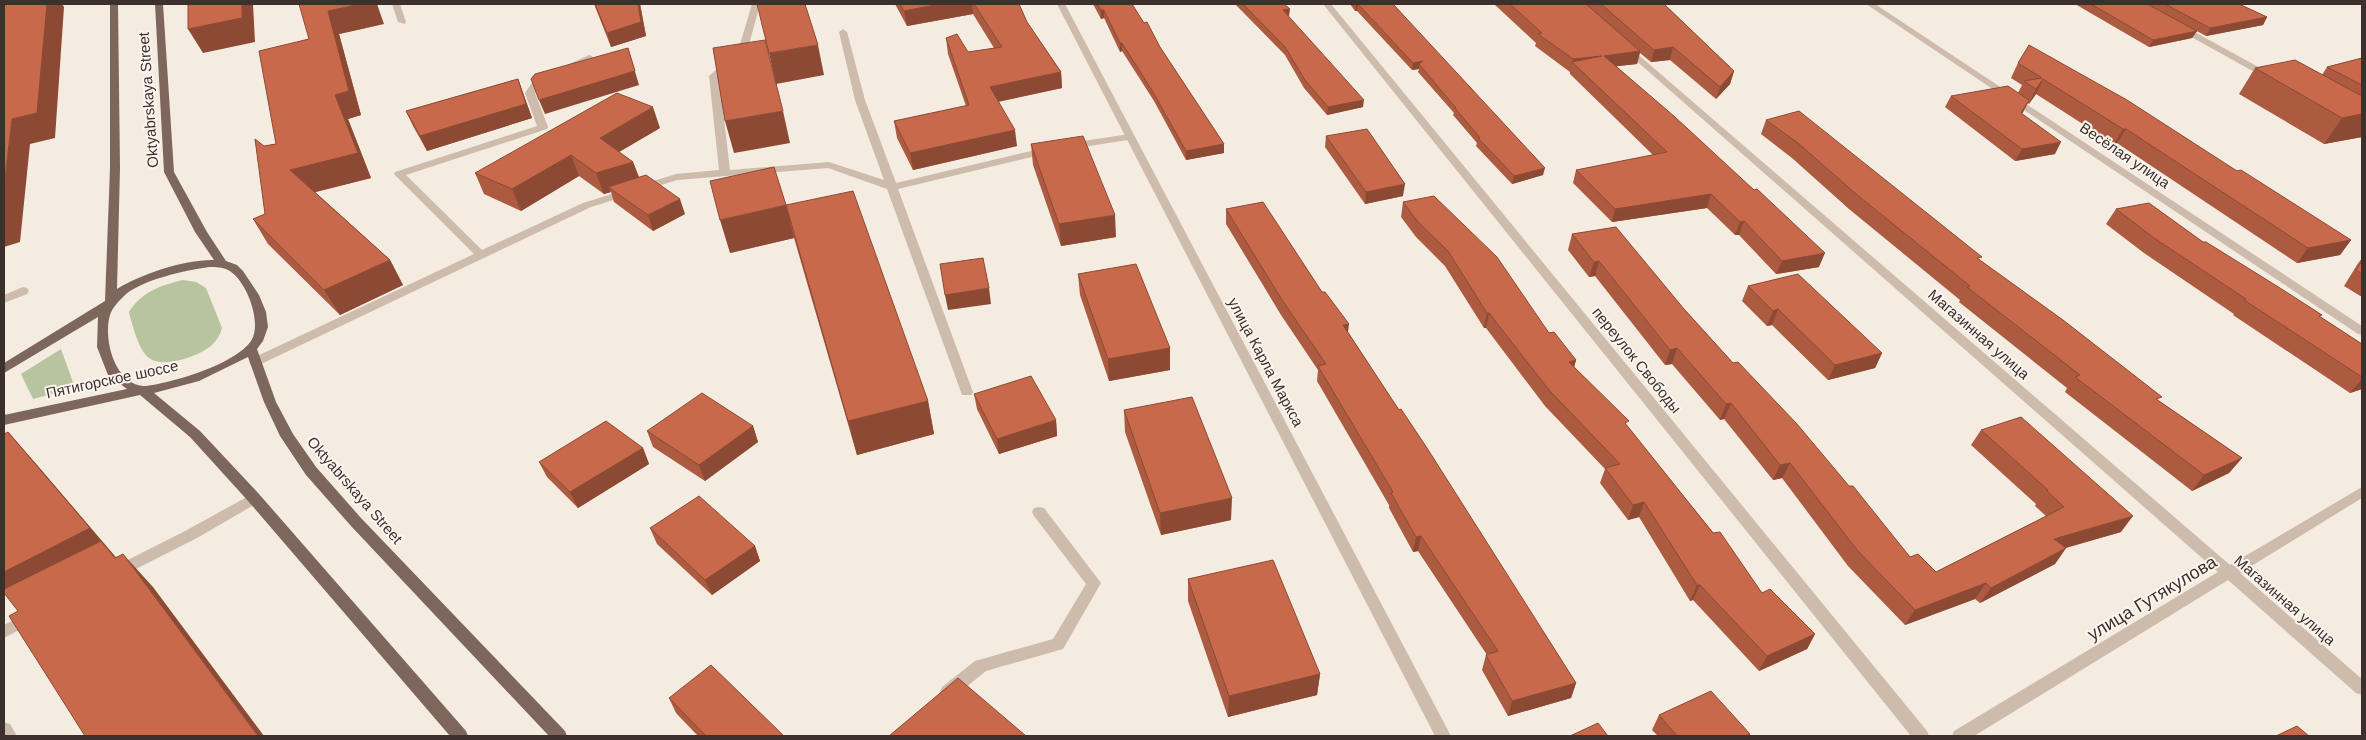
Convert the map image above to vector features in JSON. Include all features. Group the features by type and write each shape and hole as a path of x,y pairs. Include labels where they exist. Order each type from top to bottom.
{"main road":[{"name":"Oktyabrskaya Street","path":"110,303 115,168 114,4"},
{"name":"Oktyabrskaya Street","path":"159,4 169,172 201,232 222,264 232,268 247,283 262,315 261,337 253,355 270,402 287,436 311,471 356,522 559,736"},
{"path":"4,369 110,303 122,291 156,276 195,266 222,264"},
{"path":"110,303 102,321 103,347 114,375 131,386 142,390 195,434 254,498 460,736"},
{"name":"Пятигорское шоссе","path":"4,420 142,390 164,387 196,377 236,358 253,355"}],"street":[{"path":"396,4 402,22"},
{"path":"725,173 714,76 742,52 756,4"},
{"name":"улица Карла Маркса","path":"1061,4 1443,736"},
{"name":"переулок Свободы","path":"1327,4 1921,736"},
{"name":"Весёлая улица","path":"1870,4 2362,331"},
{"path":"2171,22 2279,82"},
{"path":"843,32 860,100 966,392"},
{"name":"Магазинная улица","path":"1621,43 2362,688"},
{"path":"482,256 399,174 543,128 530,93 540,79 589,58"},
{"path":"253,355 482,256 587,206 676,177 829,165 893,187 1063,147 1130,137"},
{"path":"4,299 23,291"},
{"name":"улица Гутякулова","path":"1960,736 2362,492"},
{"path":"106,577 192,534 254,498"},
{"path":"937,701 981,666 1058,644 1094,583 1039,512"},
{"path":"4,632 46,609"},
{"path":"4,729 9,736"}],"green space":[{"path":"183,280 196,282 206,288 222,328 221,331 212,345 191,357 172,362 156,361 145,355 142,350 129,312 140,299 152,290"},
{"path":"61,349 75,388 33,399 21,374"}],"building":[{"path":"4,4 47,4 37,113 12,119 4,186"},
{"path":"188,4 242,4 242,18 188,29"},
{"path":"299,4 360,4 328,11 349,91 335,95 358,153 290,170 390,260 324,290 253,219 265,214 255,139 264,146 276,144 259,51 309,39"},
{"path":"595,4 638,4 641,22 607,33"},
{"path":"757,4 805,4 818,45 769,53"},
{"path":"900,4 941,4 904,11"},
{"path":"974,4 1019,4 1027,22 1061,72 990,87 1015,130 910,153 894,121 969,105 946,38 957,34 968,52 1002,47"},
{"path":"1097,4 1132,4 1144,23 1147,22 1160,47 1224,144 1186,151 1153,92 1122,43 1120,43 1104,10 1101,10"},
{"path":"1243,4 1284,4 1290,9 1283,10 1364,100 1328,107 1305,80 1285,47"},
{"path":"1358,4 1393,4 1545,168 1514,176 1478,138 1480,138 1419,64 1423,61 1413,63"},
{"path":"1510,4 1586,4 1640,51 1604,56 1675,117 1754,190 1757,189 1825,253 1782,261 1744,221 1740,222 1711,194 1615,209 1576,170 1667,152 1572,62 1602,56 1573,59 1538,34 1542,33"},
{"path":"1601,4 1664,4 1734,71 1720,87 1673,47 1654,50"},
{"path":"2091,4 2147,4 2197,31 2153,40"},
{"path":"2165,4 2239,4 2267,17 2210,28"},
{"path":"765,40 783,111 725,121 713,48"},
{"path":"2029,45 2127,100 2237,171 2241,170 2351,240 2308,248 2126,129 2123,129 2043,79 2036,89 2024,81 2042,78 2018,63"},
{"path":"628,48 635,71 539,100 531,79 535,74"},
{"path":"2362,58 2362,85 2327,67"},
{"path":"2295,60 2362,96 2362,114 2342,118 2255,68"},
{"path":"518,79 526,104 420,136 406,111"},
{"path":"2008,86 2029,100 2021,113 2061,142 2022,149 1951,96"},
{"path":"617,93 653,107 600,138 633,162 596,173 571,155 512,189 475,173"},
{"path":"1799,111 1982,257 1977,258 2063,320 2162,397 2156,399 2242,458 2204,475 2075,377 2080,375 1967,287 1970,286 1856,194 1798,143 1766,120"},
{"path":"1367,129 1405,184 1366,192 1326,136"},
{"path":"1083,136 1115,215 1059,224 1031,144"},
{"path":"774,167 786,205 720,220 710,181"},
{"path":"646,175 680,199 648,215 608,187"},
{"path":"853,191 928,401 848,421 786,205"},
{"path":"1434,196 1497,257 1549,333 1554,332 1576,360 1569,362 1629,421 1625,423 1713,533 1720,532 1762,593 1770,589 1815,634 1767,656 1700,585 1697,585 1644,502 1633,505 1605,468 1620,464 1549,390 1489,313 1487,313 1448,251 1418,222 1403,202"},
{"path":"1263,202 1322,292 1325,292 1349,324 1343,325 1399,410 1401,409 1427,448 1576,683 1512,701 1486,655 1498,651 1421,536 1416,537 1391,493 1393,492 1318,366 1326,364 1282,300 1226,209"},
{"path":"2149,203 2203,242 2206,242 2280,288 2362,344 2362,377 2244,300 2246,299 2154,238 2116,209"},
{"path":"1616,227 1684,309 1733,363 1738,362 1797,424 1849,486 1853,486 1910,557 1918,554 1936,572 2064,507 2046,490 2048,490 1981,430 2021,417 2133,516 2054,539 2066,548 1991,588 1986,583 1915,610 1857,550 1790,463 1780,465 1731,403 1726,404 1677,348 1670,350 1599,261 1594,262 1572,234"},
{"path":"983,258 989,288 945,295 940,264"},
{"path":"2362,261 2362,274 2356,270"},
{"path":"1136,264 1170,348 1108,359 1078,274"},
{"path":"1798,274 1882,353 1835,365 1778,309 1773,311 1748,286"},
{"path":"1031,376 1056,420 997,439 974,394"},
{"path":"702,393 753,426 699,465 647,431"},
{"path":"1192,397 1232,498 1160,513 1124,410"},
{"path":"606,421 643,448 570,492 539,462"},
{"path":"8,432 90,528 4,572 4,434"},
{"path":"699,496 755,546 705,580 650,528"},
{"path":"101,541 115,558 123,554 258,736 85,736 9,616 18,611 4,593 4,589"},
{"path":"1273,560 1320,674 1229,696 1188,579"},
{"path":"711,665 784,736 706,736 669,698"},
{"path":"958,678 1026,736 889,736"},
{"path":"1711,691 1750,734 1745,736 1677,736 1659,715"},
{"path":"1598,723 1608,736 1570,736"},
{"path":"2297,726 2309,736 2276,736"}]}
